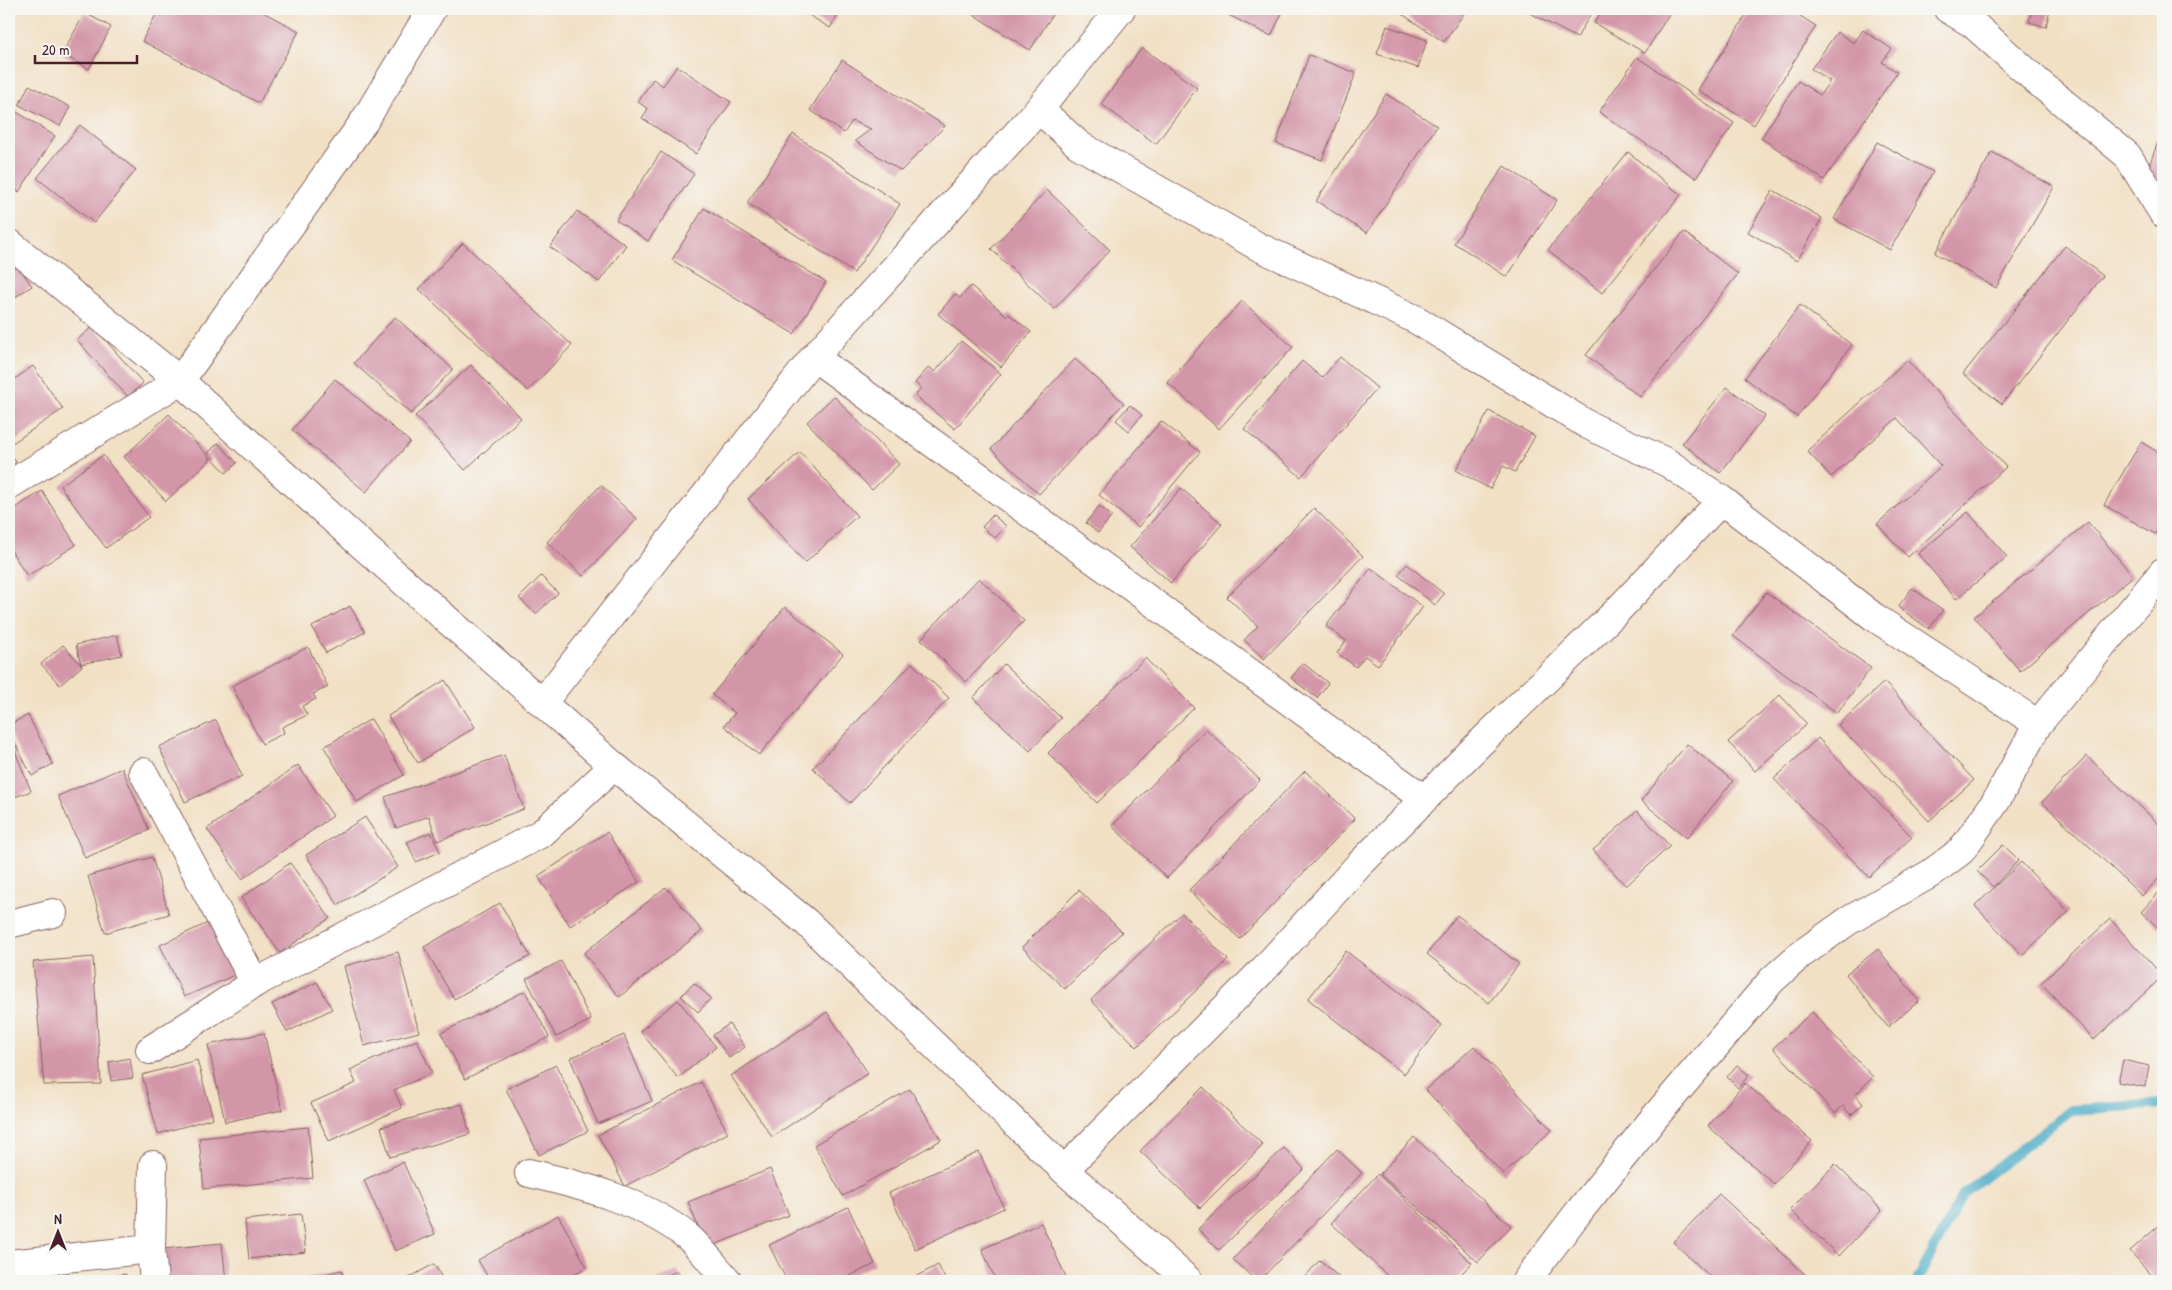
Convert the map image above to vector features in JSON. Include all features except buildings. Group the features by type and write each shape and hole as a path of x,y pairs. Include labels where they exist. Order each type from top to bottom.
{"street":[{"path":"9,485 180,381 365,120 432,9"},
{"path":"543,702 814,357 1039,109 1121,9"},
{"path":"1948,9 1973,24 2038,82 2127,155 2163,213"},
{"path":"1039,109 1080,145 1259,247 1415,319 1588,425 1668,463 1715,495 1874,617 2038,724"},
{"path":"9,243 180,381 362,545 614,766 806,922 1064,1170 1189,1281"},
{"path":"814,357 1424,799"},
{"path":"1064,1170 1265,968 1358,866 1424,799 1617,611 1715,495"},
{"path":"1526,1281 1648,1126 1772,980 1800,955 1848,921 1930,874 1961,851 1996,801 2038,724 2163,572"},
{"path":"150,1050 255,983 542,833 614,766"},
{"path":"143,772 255,983"},
{"path":"9,924 53,913"},
{"path":"153,1165 151,1249 154,1281"},
{"path":"529,1173 584,1186 659,1216 688,1238 728,1281"},
{"path":"9,1264 151,1249"}],"waterway":[{"path":"1917,1281 1963,1194 2071,1110 2163,1104"}]}
